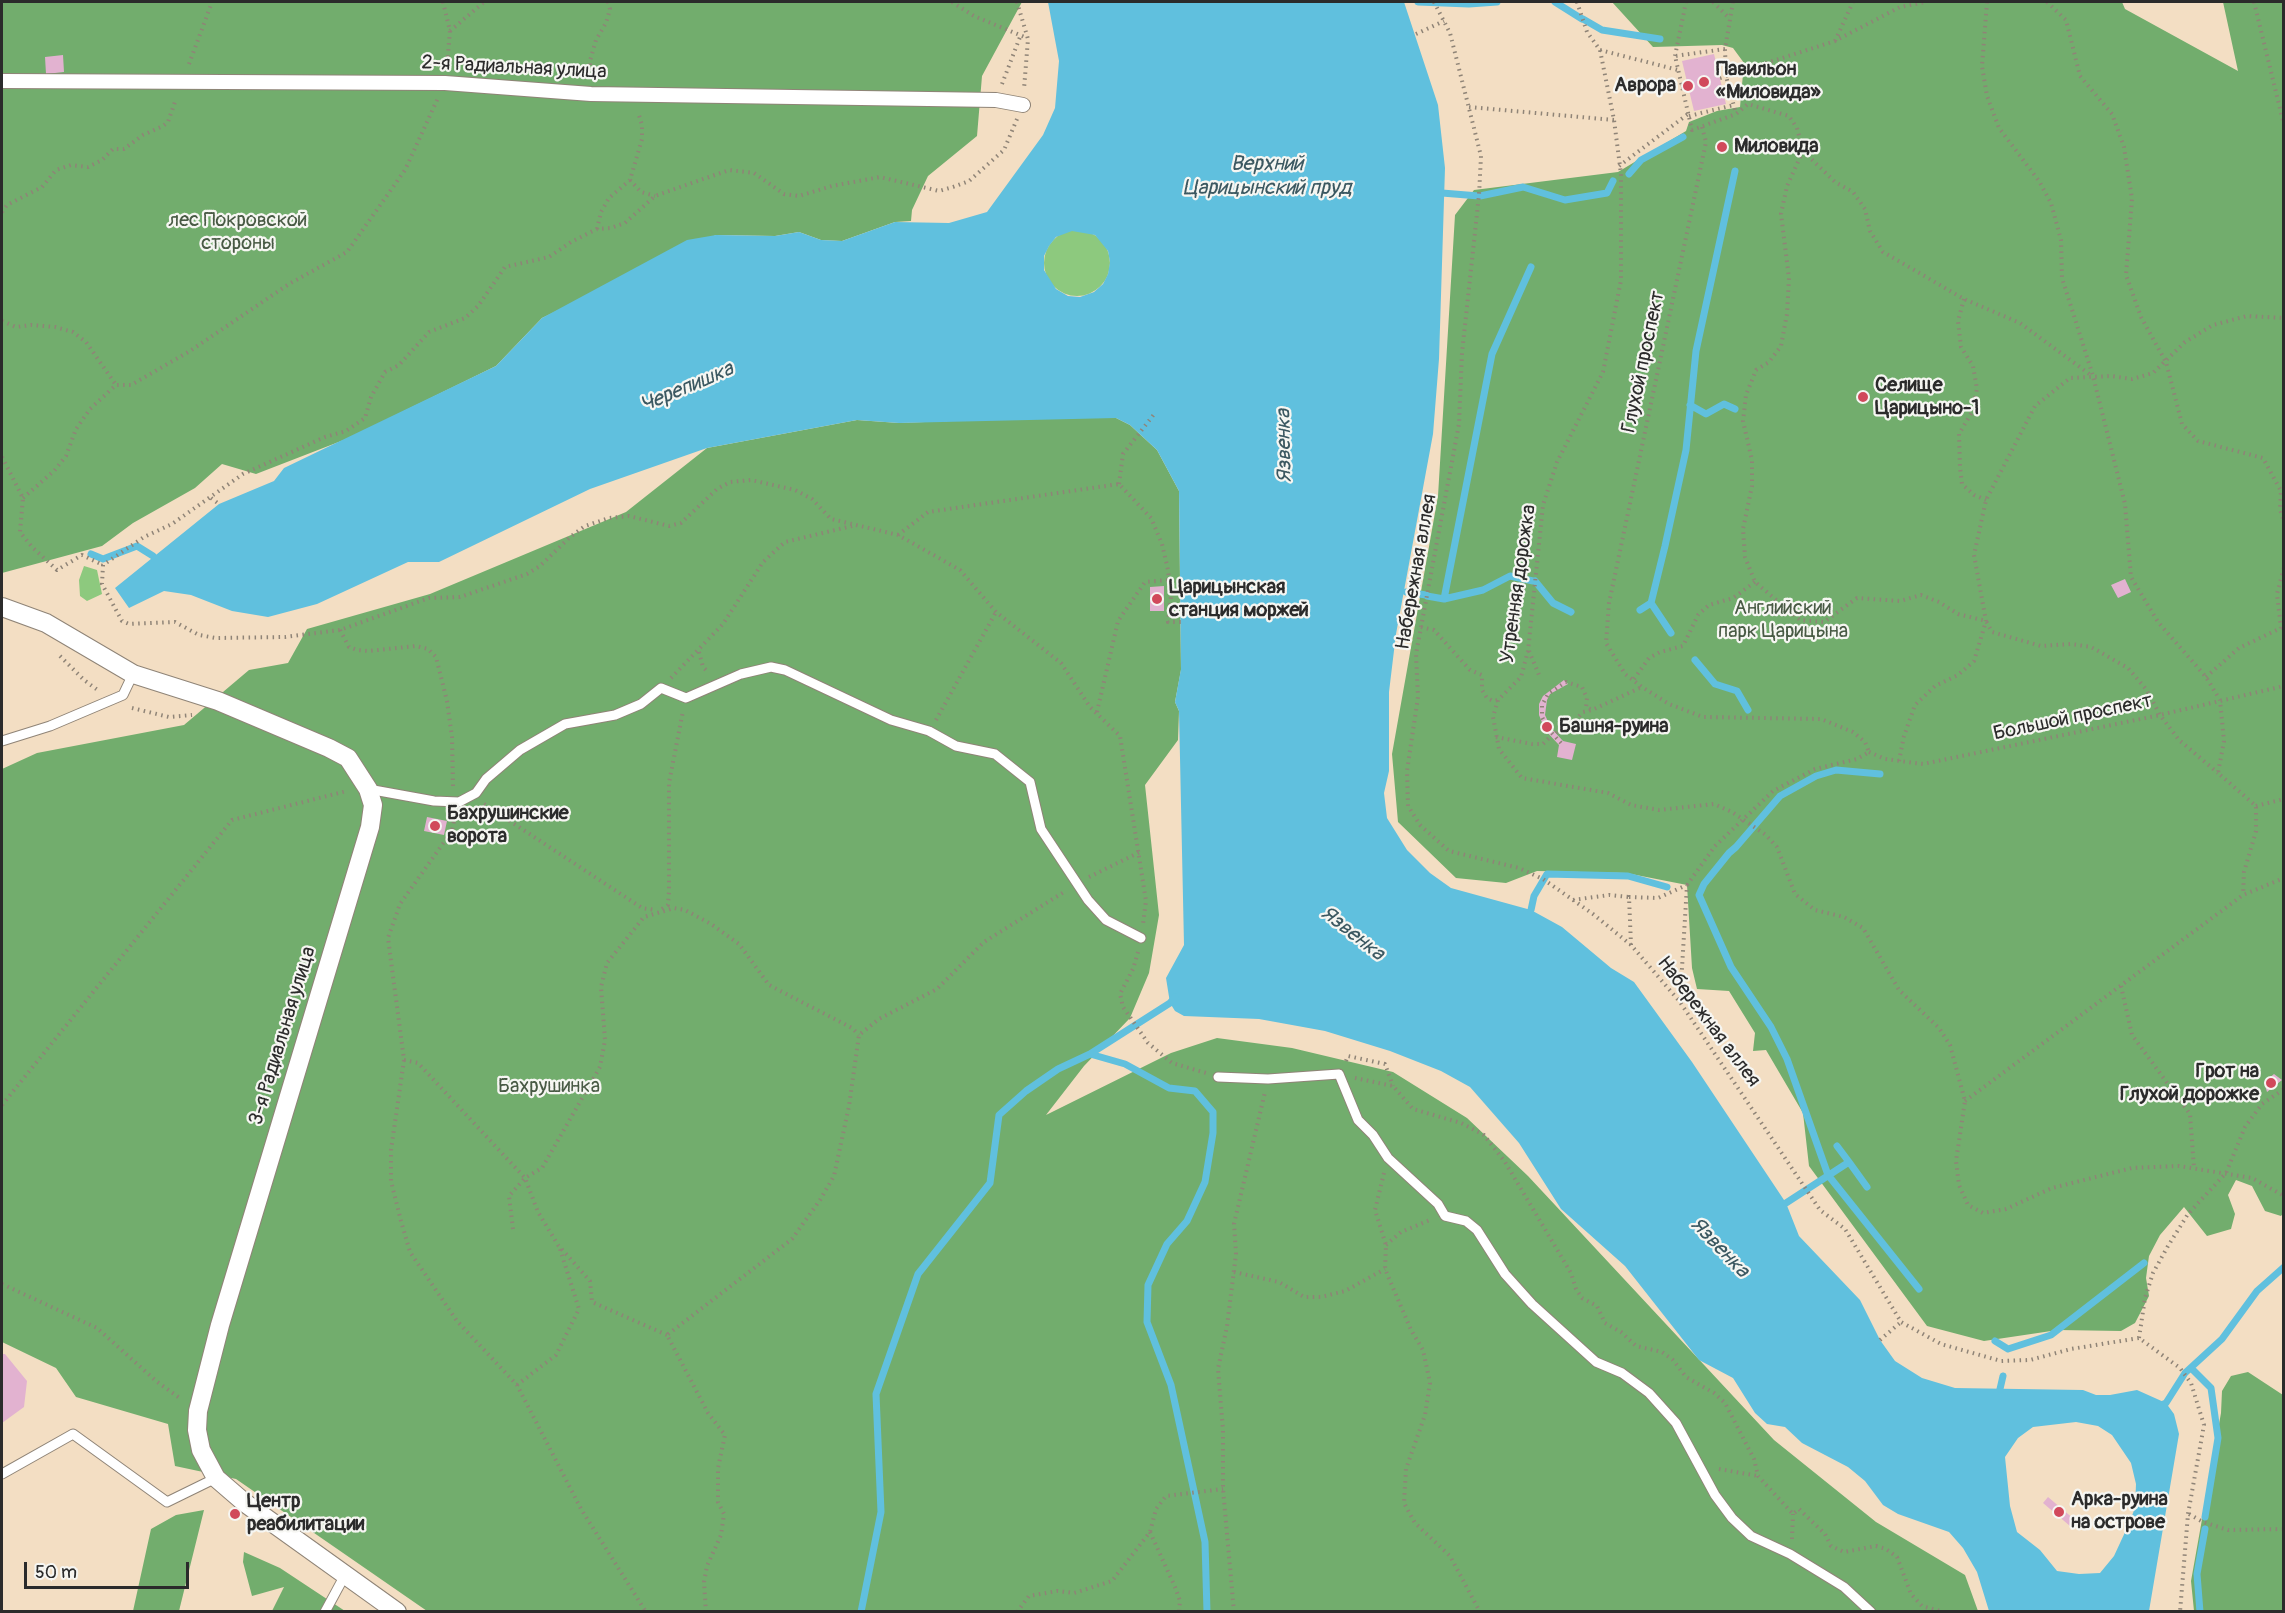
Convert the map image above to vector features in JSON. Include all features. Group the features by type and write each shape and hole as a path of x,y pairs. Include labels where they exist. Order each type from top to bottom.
{"street":[{"name":"2-я Радиальная улица","path":"2,81 445,83 591,94 631,92 996,100 1023,105"},
{"name":"3-я Радиальная улица","path":"2,607 46,623 133,674 218,701 348,758 362,789 373,805 370,827 223,1315 198,1411 197,1430 201,1450 216,1478 245,1503 397,1611"}],"lane":[{"path":"362,789 434,801 459,802 476,793 486,779 542,736 565,724 615,715 641,704 660,688 686,698 751,670 771,667 785,670 891,720 929,731 956,746 995,754 1030,782 1041,830 1077,883 1106,920 1141,938"},
{"path":"2,741 50,726 123,694 133,674"},
{"path":"1218,1077 1268,1079 1339,1074 1358,1120 1373,1134 1388,1158 1438,1204 1445,1215 1466,1221 1477,1230 1504,1274 1532,1304 1596,1362 1622,1373 1649,1393 1676,1423 1714,1495 1739,1524 1751,1536 1790,1554 1844,1587 1871,1611"},
{"path":"2,1474 73,1434 167,1502 216,1478"},
{"path":"325,1611 345,1575"}],"path":[{"path":"2,212 8,205 42,187 56,170 71,165 88,167 102,160 113,149 124,149 143,135 168,122 212,2"},
{"path":"23,498 54,471 66,456 76,429 90,410 116,385 130,385 190,351 289,284 347,252 405,170 445,83 450,32 442,2"},
{"path":"450,32 484,2"},
{"path":"591,94 590,61 596,40 610,9 608,2"},
{"path":"952,2 974,16 1028,39"},
{"path":"103,565 144,537 172,524 243,474 325,437 346,431 365,418 371,397 385,372 399,365 429,332 465,318 478,306 505,267 549,257 571,242 597,229 612,228 626,223 655,196 735,170 754,173 784,194 799,196 832,186 880,177 939,190 952,188 969,181 1004,150 1023,105 1028,39 1017,2"},
{"name":"Набережная аллея","path":"1434,2 1450,33 1481,156 1481,166 1462,353 1460,424 1416,654 1418,697 1407,771 1408,806 1420,825 1449,851 1519,868 1543,879 1574,900 1631,945 1680,1002 1820,1210 1845,1229 1901,1322"},
{"name":"Утренняя дорожка","path":"1498,700 1521,677 1528,651 1543,505 1557,462 1603,372 1617,315 1621,280 1619,166 1614,120 1600,50 1587,32 1577,2"},
{"path":"1686,2 1675,56 1692,130 1736,114 1748,104 1789,116 1797,128 1803,151 1835,182 1852,192 1865,209 1870,231 1883,252 1964,299 2020,323 2093,376"},
{"path":"1713,2 1730,19"},
{"path":"1733,2 1725,49 1726,76 1736,114"},
{"path":"1835,41 1853,2"},
{"path":"1720,78 1835,41 1900,7 1926,2"},
{"path":"1987,2 1982,66 1987,96 1999,128 2040,181 2051,203 2061,240 2062,278 2093,376 2126,504 2131,577 2158,622 2206,677 2220,700 2224,741 2218,773"},
{"path":"2047,2 2066,20 2080,76 2112,114 2124,147 2132,199 2126,275 2140,317 2166,362 2182,424 2188,434 2198,441 2240,450 2263,458 2282,491 2280,509 2283,522"},
{"path":"2254,2 2283,125"},
{"path":"1416,34 1444,21"},
{"path":"996,100 1020,37"},
{"path":"1675,56 1699,55 1725,49"},
{"path":"1600,50 1678,70"},
{"path":"1682,87 1688,86"},
{"path":"597,229 601,212 609,198 630,180 640,145 642,125 631,92"},
{"path":"1619,166 1688,115 1734,105"},
{"path":"1469,106 1614,120"},
{"name":"Глухой проспект","path":"1702,127 1706,142 1609,603 1606,643 1625,674 1669,704 1702,717 1821,719 1854,732 1865,742 1869,752"},
{"path":"1803,151 1787,186 1781,214 1789,278 1787,315 1781,346 1769,362 1756,370 1746,395 1743,421 1752,460 1752,486 1743,529 1744,557 1755,582 1800,620 1824,622 1857,598 1900,601 1921,595 1939,602 1958,614 1986,621"},
{"path":"630,180 641,192 655,196"},
{"path":"1964,299 1958,321 1961,347 1973,366 1977,389 1972,412 1959,434 1960,467 1962,484 1974,495 1986,500"},
{"path":"2243,895 2244,872 2256,831 2256,806 2179,740 2160,715 2146,688 2128,668 2091,647 2071,644 2041,646 1992,632 1986,621 1974,555 1986,500 2035,406 2070,378 2093,376 2132,379 2152,373 2185,342 2213,325 2247,316 2283,318"},
{"path":"2,321 16,327 43,326 73,332 86,342 116,385"},
{"path":"1119,484 1123,454 1155,412"},
{"path":"2,457 23,498 20,532 32,547 57,570 81,555 103,565"},
{"path":"103,565 105,590 122,621 138,624 175,622 198,635 216,638 285,637 340,630 429,598 460,597 527,574 540,566 585,526 609,518 629,516 669,526 681,523 717,489 730,482 751,480 795,490 812,499 831,519 898,535 960,570 996,612 1060,663 1090,707 1120,736 1146,901 1141,938 1133,969 1120,994 1123,1007 1148,1043 1172,1062 1218,1077"},
{"path":"898,535 928,512 1119,484"},
{"path":"1119,484 1151,518 1162,544 1169,580 1171,597 1167,622 1181,622"},
{"path":"211,498 219,504"},
{"path":"660,688 699,651 723,624 763,562 785,542 853,526"},
{"path":"2206,677 2239,648 2282,627 2277,594 2283,567"},
{"path":"1097,712 1118,621 1145,582 1169,580"},
{"path":"1634,679 1649,658 1660,652 1683,646 1698,615 1709,605 1733,598 1755,582"},
{"path":"929,731 996,612"},
{"path":"1899,761 1904,736 1915,705 1935,686 1958,675 1974,661 1986,621"},
{"path":"1421,627 1434,630 1470,670 1482,675 1482,690 1487,698 1493,702 1498,700"},
{"path":"340,630 349,646 357,650 416,646 428,649 436,657 447,701 452,736 452,784 459,802 452,831 400,904 388,938 404,1060 393,1129 391,1181 410,1252 457,1321 517,1385 581,1509 646,1611"},
{"path":"52,648 84,680 119,704 169,717 202,714"},
{"path":"699,651 703,667 719,683"},
{"path":"1528,651 1539,675"},
{"path":"1562,743 1548,729 1542,717 1542,705 1548,694 1566,682 1582,687 1587,698 1586,707 1592,710"},
{"name":"Большой проспект","path":"1869,752 1923,765 2160,715 2283,686"},
{"path":"1495,737 1543,744 1566,724 1572,724 1583,712 1642,687"},
{"path":"513,1229 509,1196 525,1178 542,1168 600,1066 605,1040 601,987 607,963 644,917 668,904 669,783 686,698"},
{"path":"1498,700 1493,717 1495,737 1511,768 1522,777 1608,793 1631,805 1659,810 1714,804 1744,819 1766,835 1776,847 1795,894 1815,910 1844,916 1863,928 1899,990 1939,1028 1950,1045 1965,1101 1956,1161 1959,1185 1968,1205 1983,1213 2006,1209 2052,1188 2132,1168 2179,1166 2252,1178 2283,1196"},
{"path":"1574,900 1609,896 1658,898 1687,885 1715,846 1773,791 1815,769 1857,759 1869,752"},
{"path":"2,1105 232,820 362,789"},
{"path":"2256,806 2283,799"},
{"path":"459,802 482,803 642,908 685,910 711,924 739,944 769,985 852,1028 859,1035"},
{"path":"667,1335 792,1239 820,1200 834,1176 849,1106 859,1035 879,1019 937,989 984,942 1077,883 1140,852"},
{"path":"1965,1101 2243,895 2283,878"},
{"path":"1680,1002 1687,885"},
{"path":"1629,897 1631,945"},
{"path":"2121,986 2132,1035 2190,1114 2194,1168"},
{"path":"1393,1086 1339,1074 1348,1056 1385,1064 1393,1086 1413,1109 1461,1123 1484,1134 1505,1162 1571,1273 1575,1289 1582,1298 1597,1306 1605,1323 1621,1332 1636,1346 1662,1352 1673,1360 1695,1384 1714,1393 1725,1403 1754,1459 1758,1476 1793,1514"},
{"path":"404,1060 418,1063 525,1178 538,1212 558,1245 591,1281 592,1302 667,1335 708,1413 724,1435 718,1468 718,1502 723,1514 721,1535 707,1566 704,1582 706,1611"},
{"path":"1234,1611 1223,1489 1223,1430 1218,1369 1227,1326 1236,1254 1233,1224 1268,1079"},
{"path":"2139,1338 2145,1298 2153,1273 2188,1214 2226,1173 2245,1127 2262,1104 2283,1089"},
{"path":"1388,1158 1375,1210 1386,1245 1385,1269 1411,1330 1423,1350 1430,1383 1425,1414 1406,1469 1404,1503 1415,1523 1450,1556 1480,1611"},
{"path":"1386,1245 1401,1232 1430,1220"},
{"path":"517,1385 556,1355 579,1309 558,1245"},
{"path":"1234,1272 1278,1282 1304,1297 1321,1297 1345,1291 1385,1269"},
{"path":"2,1284 97,1328 156,1381 198,1411"},
{"path":"1880,1340 1901,1322 1941,1344 2001,1361 2030,1360 2071,1349 2139,1338 2180,1368 2192,1383 2204,1425 2188,1514 2180,1611"},
{"path":"182,1400 185,1389"},
{"path":"1700,1465 1758,1476"},
{"path":"1017,1611 1029,1596 1057,1591 1074,1593 1112,1581 1150,1532 1156,1509 1166,1496 1223,1489"},
{"path":"1790,1554 1793,1514 1799,1509 1825,1534 1831,1546 1844,1552 1876,1546 1886,1549 1897,1557 1911,1594 1922,1606 1944,1611"},
{"path":"2188,1514 2203,1522 2228,1530 2283,1529"},
{"path":"1150,1532 1175,1587 1180,1601 1179,1611"}],"green space":[{"name":"лес Покровской стороны","path":"2,2 1022,2 982,76 977,136 928,176 912,210 911,221 895,222 842,241 821,240 799,232 775,236 716,235 542,318 496,366 349,438 256,474 222,464 195,488 133,523 102,546 2,573"},
{"name":"Английский парк Царицына","path":"1612,2 2122,2 2125,9 2238,71 2223,2 2283,2 2284,1212 2281,1216 2265,1211 2252,1186 2236,1180 2228,1195 2235,1214 2231,1229 2207,1236 2184,1207 2160,1235 2149,1256 2146,1278 2149,1296 2135,1323 2121,1331 2058,1330 1984,1341 1927,1326 1809,1166 1803,1113 1766,1050 1753,1051 1755,1033 1729,991 1697,989 1692,968 1687,885 1626,873 1537,871 1506,883 1456,878 1398,822 1392,754 1438,496 1455,215 1474,190 1618,172 1686,131 1689,122 1717,111 1740,107 1744,63 1733,48 1722,45 1653,47"},
{"path":"1077,230 1090,233 1100,240 1107,250 1110,263 1107,276 1100,286 1090,293 1077,296 1064,293 1054,286 1047,276 1044,263 1047,250 1054,240 1064,233"},
{"name":"Бахрушинка","path":"1028,418 1116,418 1130,425 1157,450 1179,491 1181,670 1175,702 1179,711 1178,740 1145,785 1159,915 1149,973 1130,1018 1084,1066 1046,1115 1171,1053 1217,1038 1292,1048 1393,1072 1467,1118 1528,1176 1774,1440 1876,1522 1965,1575 1978,1611 427,1611 236,1479 175,1466 168,1424 76,1397 56,1368 2,1342 2,769 37,753 184,725 249,670 288,663 307,629 430,594 626,512 707,448 857,420 899,423"},
{"path":"84,566 97,570 102,594 87,601 80,596 79,580"},
{"path":"2248,1372 2283,1395 2283,1611 2194,1611 2191,1581 2221,1413 2222,1391 2231,1376"},
{"path":"204,1510 179,1611 133,1611 151,1529 176,1515"},
{"path":"244,1552 280,1568 345,1611 272,1611 284,1587 252,1596 243,1562"}],"water":[{"name":"Верхний Царицынский пруд","path":"1048,2 1404,2 1438,105 1445,168 1439,359 1433,434 1396,634 1389,692 1389,771 1384,793 1387,818 1407,850 1430,873 1451,888 1531,910 1562,927 1611,968 1634,982 1692,1062 1786,1203 1799,1236 1860,1300 1880,1340 1895,1361 1922,1378 1955,1388 2083,1390 2096,1395 2137,1390 2166,1403 2174,1414 2179,1434 2149,1611 1989,1611 1977,1572 1963,1548 1949,1532 1898,1514 1883,1505 1865,1481 1848,1467 1802,1443 1785,1427 1767,1424 1755,1413 1733,1378 1699,1360 1625,1266 1561,1209 1519,1143 1470,1087 1441,1071 1390,1051 1325,1031 1259,1019 1184,1016 1175,1011 1170,1003 1166,978 1184,945 1179,711 1175,702 1181,669 1179,491 1157,450 1130,425 1116,418 899,423 857,420 707,448 590,489 439,562 408,562 317,604 268,617 232,611 191,595 164,591 129,608 115,588 219,504 274,481 284,468 496,366 542,318 687,240 716,235 775,236 799,232 821,240 842,241 895,222 949,223 987,212 1043,135 1055,108 1059,61","holes":["1072,231 1095,235 1108,251 1110,262 1103,284 1094,292 1080,297 1068,296 1056,289 1044,270 1044,256 1049,246 1056,237","2076,1422 2098,1426 2112,1435 2131,1463 2136,1484 2135,1508 2127,1528 2114,1556 2100,1573 2079,1574 2057,1571 2040,1550 2017,1532 2010,1506 2005,1457 2018,1438 2033,1427"]}],"building":[{"name":"Павильон «Миловида»","path":"1714,54 1726,104 1694,111 1682,61"},
{"path":"63,55 64,72 46,74 45,57"},
{"path":"2125,579 2131,592 2118,598 2111,585"},
{"name":"Царицынская станция моржей","path":"1164,586 1164,611 1150,611 1150,587"},
{"name":"Башня-руина","path":"1564,680 1568,684 1550,694 1545,715 1551,728 1563,741 1576,744 1572,760 1557,757 1559,745 1545,730 1539,715 1539,704 1543,696"},
{"name":"Бахрушинские ворота","path":"427,817 447,821 444,835 424,831"},
{"name":"Грот на Глухой дорожке","path":"2274,1074 2282,1080 2267,1092 2264,1082"},
{"path":"2,1354 5,1354 27,1381 24,1407 2,1423"},
{"name":"Арка-руина на острове","path":"2048,1497 2075,1520 2070,1526 2043,1503"}],"waterway":[{"path":"1418,2 1469,4 1497,2"},
{"path":"1555,2 1582,19"},
{"path":"1583,19 1602,30 1660,39"},
{"path":"1629,174 1641,160 1683,137"},
{"path":"1640,610 1651,603 1686,450 1696,351 1735,171"},
{"path":"1480,196 1523,187 1565,200 1607,193 1613,181"},
{"path":"1442,193 1479,196"},
{"path":"1444,599 1492,354 1531,267"},
{"path":"1690,405 1706,414 1724,404 1735,409"},
{"path":"91,554 103,559 137,546 153,556"},
{"path":"1427,596 1444,599 1483,590 1510,576 1533,581"},
{"path":"1535,581 1553,603 1571,612"},
{"path":"1406,592 1426,595"},
{"path":"1651,603 1671,633"},
{"path":"1695,660 1715,684 1737,691 1748,710"},
{"path":"1880,774 1836,770 1816,776 1780,796 1729,853 1704,884 1699,895 1731,967 1771,1027 1787,1059 1828,1175 1919,1289"},
{"path":"1531,910 1534,896 1547,874 1628,876 1667,887"},
{"path":"861,1612 881,1512 876,1394 918,1274 990,1183 999,1115 1026,1091 1058,1069 1090,1054 1170,1003 1175,997"},
{"path":"1090,1054 1125,1064 1169,1088 1195,1091 1213,1112 1213,1133 1205,1182 1187,1221 1167,1244 1148,1285 1147,1322 1171,1385 1205,1542 1207,1612"},
{"path":"1837,1146 1849,1162"},
{"path":"1786,1203 1849,1162 1867,1187"},
{"path":"1995,1341 2008,1349 2051,1335 2144,1263"},
{"path":"2160,1406 2166,1403 2185,1373 2222,1339 2257,1291 2284,1267"},
{"path":"2191,1368 2211,1388 2218,1438 2205,1517"},
{"path":"2000,1389 2003,1376"},
{"path":"2200,1612 2197,1574 2205,1529"}],"place":[{"name":"Павильон «Миловида»","path":"1704,82"},
{"name":"Аврора","path":"1688,86"},
{"name":"Миловида","path":"1722,147"},
{"name":"Селище Царицыно-1","path":"1863,397"},
{"name":"Царицынская станция моржей","path":"1157,599"},
{"name":"Башня-руина","path":"1547,727"},
{"name":"Бахрушинские ворота","path":"435,826"},
{"name":"Грот на Глухой дорожке","path":"2271,1083"},
{"name":"Арка-руина на острове","path":"2059,1512"},
{"name":"Центр реабилитации","path":"235,1514"}],"water label":[{"name":"Черепишка","path":"687,388"},
{"name":"Язвенка","path":"1285,446"},
{"name":"Язвенка","path":"1352,934"},
{"name":"Язвенка","path":"1719,1248"}]}
